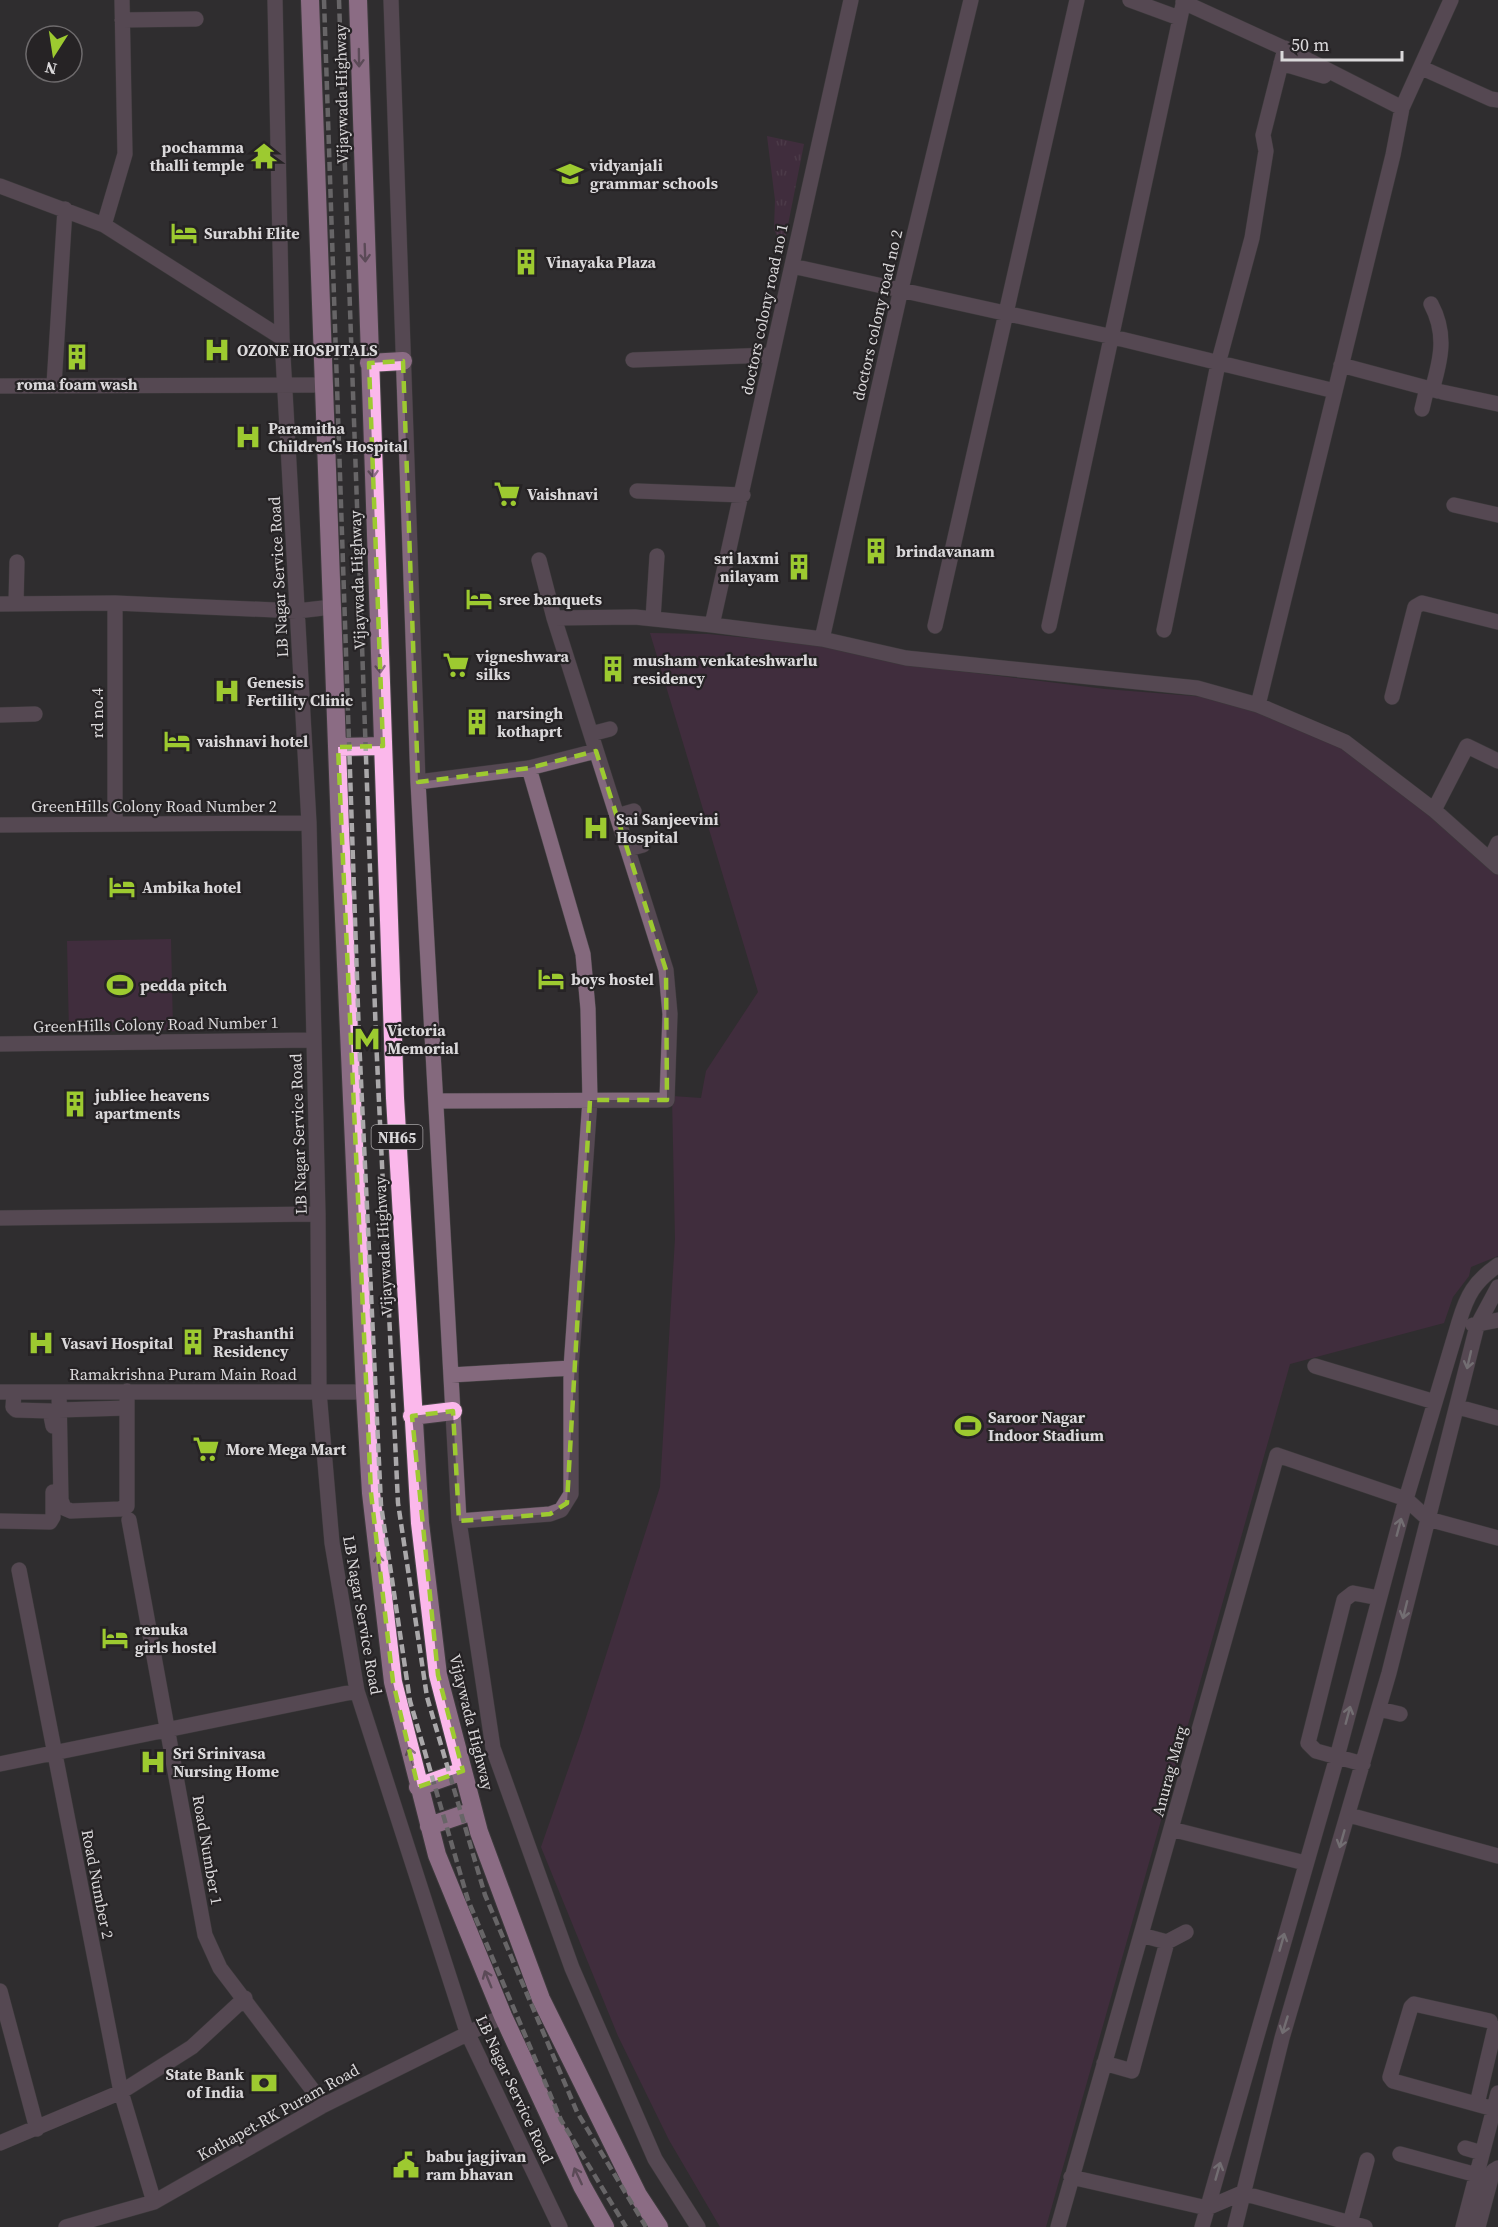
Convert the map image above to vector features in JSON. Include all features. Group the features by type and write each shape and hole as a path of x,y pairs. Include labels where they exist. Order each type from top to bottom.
{"highway":[{"name":"Vijaywada Highway","path":"310,0 332,607 365,1392 371,1492 393,1682 437,1855 503,2016 582,2186 605,2227"},
{"name":"Vijaywada Highway","path":"358,0 395,1098 412,1416 420,1523 438,1675 473,1811 541,1999 638,2195 659,2227"},
{"path":"369,363 403,361"},
{"path":"338,747 383,746"},
{"path":"412,1416 453,1411"},
{"path":"418,1787 463,1771"},
{"path":"429,1826 473,1811"}],"street":[{"path":"104,225 125,154 122,0"},
{"name":"LB Nagar Service Road","path":"275,0 282,338 309,823 318,1214 319,1392 332,1543 357,1691 467,2032 560,2227"},
{"path":"391,0 418,782 459,1521 493,1748 577,1978 655,2159 698,2227"},
{"name":"doctors colony road no 1","path":"712,625 743,495 851,0"},
{"name":"doctors colony road no 2","path":"822,639 901,289 971,0"},
{"path":"935,626 1077,0"},
{"path":"1130,0 1179,18"},
{"path":"1049,626 1184,1 1283,56 1402,108"},
{"path":"1258,705 1393,155 1402,108 1422,68 1447,1"},
{"path":"122,20 196,19"},
{"path":"1164,630 1218,364 1252,238 1266,151 1263,135 1283,56"},
{"path":"1306,65 1324,76"},
{"path":"1422,68 1498,100"},
{"path":"0,186 104,225 282,338"},
{"path":"54,384 65,209"},
{"path":"792,267 1113,337 1335,391"},
{"path":"1422,409 1435,390 1443,348 1438,317 1431,304"},
{"path":"633,360 772,355"},
{"path":"1341,365 1498,404"},
{"path":"0,386 54,384 325,385"},
{"path":"637,491 743,495"},
{"path":"1454,505 1498,515"},
{"path":"653,618 657,556"},
{"path":"436,1101 667,1100 670,1014 666,970 554,618 539,560"},
{"path":"16,603 17,562"},
{"path":"0,603 115,603 297,611 332,607"},
{"name":"rd no.4","path":"115,603 115,824"},
{"path":"1392,697 1416,607 1422,603 1498,622"},
{"path":"554,618 653,618 822,639 918,660 1197,688 1258,705 1345,742 1434,810 1494,864"},
{"path":"0,714 35,714"},
{"path":"418,782 530,768 611,734"},
{"path":"1434,810 1467,746 1498,761"},
{"path":"459,1521 550,1514 561,1510 571,1494 571,1368 590,1100 583,954 530,768"},
{"path":"617,816 634,811"},
{"name":"GreenHills Colony Road Number 2","path":"0,825 309,823"},
{"path":"1494,864 1498,843"},
{"path":"628,849 643,844"},
{"name":"GreenHills Colony Road Number 1","path":"0,1044 313,1040"},
{"path":"0,1218 318,1214"},
{"path":"1202,2227 1275,1965 1337,1756 1406,1498 1467,1295 1482,1277 1498,1264"},
{"path":"1235,2227 1301,1973 1379,1709 1477,1326 1498,1287"},
{"path":"1459,1322 1477,1326 1489,1320 1498,1320"},
{"path":"1315,1366 1435,1402"},
{"path":"451,1375 571,1368"},
{"path":"59,1392 61,1500 64,1508 71,1511 120,1509 127,1506 127,1391"},
{"path":"0,1521 45,1523 50,1522 53,1517 53,1413 45,1410 16,1410 7,1392"},
{"name":"Ramakrishna Puram Main Road","path":"7,1392 365,1392"},
{"path":"1458,1407 1498,1418"},
{"path":"59,1410 127,1408"},
{"name":"Anurag Marg","path":"1058,2227 1277,1455 1406,1498"},
{"path":"1406,1498 1428,1519 1498,1538"},
{"name":"Road Number 1","path":"129,1520 205,1935 220,1968 324,2105"},
{"name":"Road Number 2","path":"19,1570 121,2092 154,2202"},
{"path":"1363,1764 1316,1751 1308,1743 1342,1605 1353,1593 1379,1598"},
{"path":"0,1764 54,1755 357,1691"},
{"path":"1379,1709 1400,1714"},
{"path":"1349,1815 1498,1856"},
{"path":"1171,1829 1305,1863"},
{"path":"1141,1935 1167,1942 1186,1932"},
{"path":"1104,2063 1132,2071 1167,1942"},
{"path":"1275,1965 1301,1973"},
{"path":"0,1991 3,2014 16,2046 37,2129"},
{"path":"0,2143 121,2092 192,2048 245,1998"},
{"path":"1477,2104 1494,2030 1414,2004 1389,2075 1393,2081 1494,2109"},
{"name":"Kothapet-RK Puram Road","path":"66,2227 154,2202 324,2105 503,2016"},
{"path":"1471,2224 1477,2175 1498,2093"},
{"path":"1465,2148 1482,2153"},
{"path":"1400,2154 1477,2175"},
{"path":"1350,2223 1367,2160"},
{"path":"1471,2224 1493,2171 1498,2168"},
{"path":"1071,2178 1208,2208 1242,2193 1322,2221 1350,2223 1365,2227"}],"highlighted area":[{"path":"403,361 418,782 529,768 596,751 666,970 667,1100 590,1100 567,1503 550,1514 459,1521 453,1411 412,1416 438,1675 463,1771 418,1787 393,1682 371,1493 340,829 338,747 383,746 369,363"}],"green space":[{"path":"767,136 804,144 783,250 774,229 775,200"},
{"name":"Saroor Nagar Indoor Stadium","path":"650,633 708,634 868,650 901,664 1105,689 1218,698 1279,719 1342,746 1432,814 1498,871 1498,1256 1471,1267 1469,1276 1453,1297 1444,1323 1290,1364 1046,2227 720,2227 669,2140 618,2036 541,1847 581,1733 660,1487 675,1239 672,1096 701,1098 706,1071 758,992"},
{"name":"pedda pitch","path":"171,939 173,1030 69,1032 67,941"}],"railway":[{"path":"324,0 359,1038 381,1505 410,1701 468,1900 561,2120 626,2227"},
{"path":"339,0 376,1038 398,1503 427,1697 485,1895 577,2112 646,2227"}],"place":[{"name":"pochamma thalli temple","path":"264,156"},
{"name":"vidyanjali grammar schools","path":"570,174"},
{"name":"Surabhi Elite","path":"184,233"},
{"name":"Vinayaka Plaza","path":"526,262"},
{"name":"OZONE HOSPITALS","path":"217,350"},
{"name":"roma foam wash","path":"77,357"},
{"name":"Paramitha Children's Hospital","path":"248,437"},
{"name":"Vaishnavi","path":"507,494"},
{"name":"brindavanam","path":"876,551"},
{"name":"sri laxmi nilayam","path":"799,567"},
{"name":"sree banquets","path":"479,599"},
{"name":"vigneshwara silks","path":"456,665"},
{"name":"musham venkateshwarlu residency","path":"613,669"},
{"name":"Genesis Fertility Clinic","path":"227,691"},
{"name":"narsingh kothaprt","path":"477,722"},
{"name":"vaishnavi hotel","path":"177,741"},
{"name":"Sai Sanjeevini Hospital","path":"596,828"},
{"name":"Ambika hotel","path":"122,887"},
{"name":"boys hostel","path":"551,979"},
{"name":"pedda pitch","path":"120,985"},
{"name":"Victoria Memorial","path":"367,1039"},
{"name":"jubliee heavens apartments","path":"75,1104"},
{"name":"Prashanthi Residency","path":"193,1342"},
{"name":"Vasavi Hospital","path":"41,1343"},
{"name":"Saroor Nagar Indoor Stadium","path":"968,1426"},
{"name":"More Mega Mart","path":"206,1449"},
{"name":"renuka girls hostel","path":"115,1638"},
{"name":"Sri Srinivasa Nursing Home","path":"153,1762"},
{"name":"State Bank of India","path":"264,2083"},
{"name":"babu jagjivan ram bhavan","path":"406,2165"}]}
